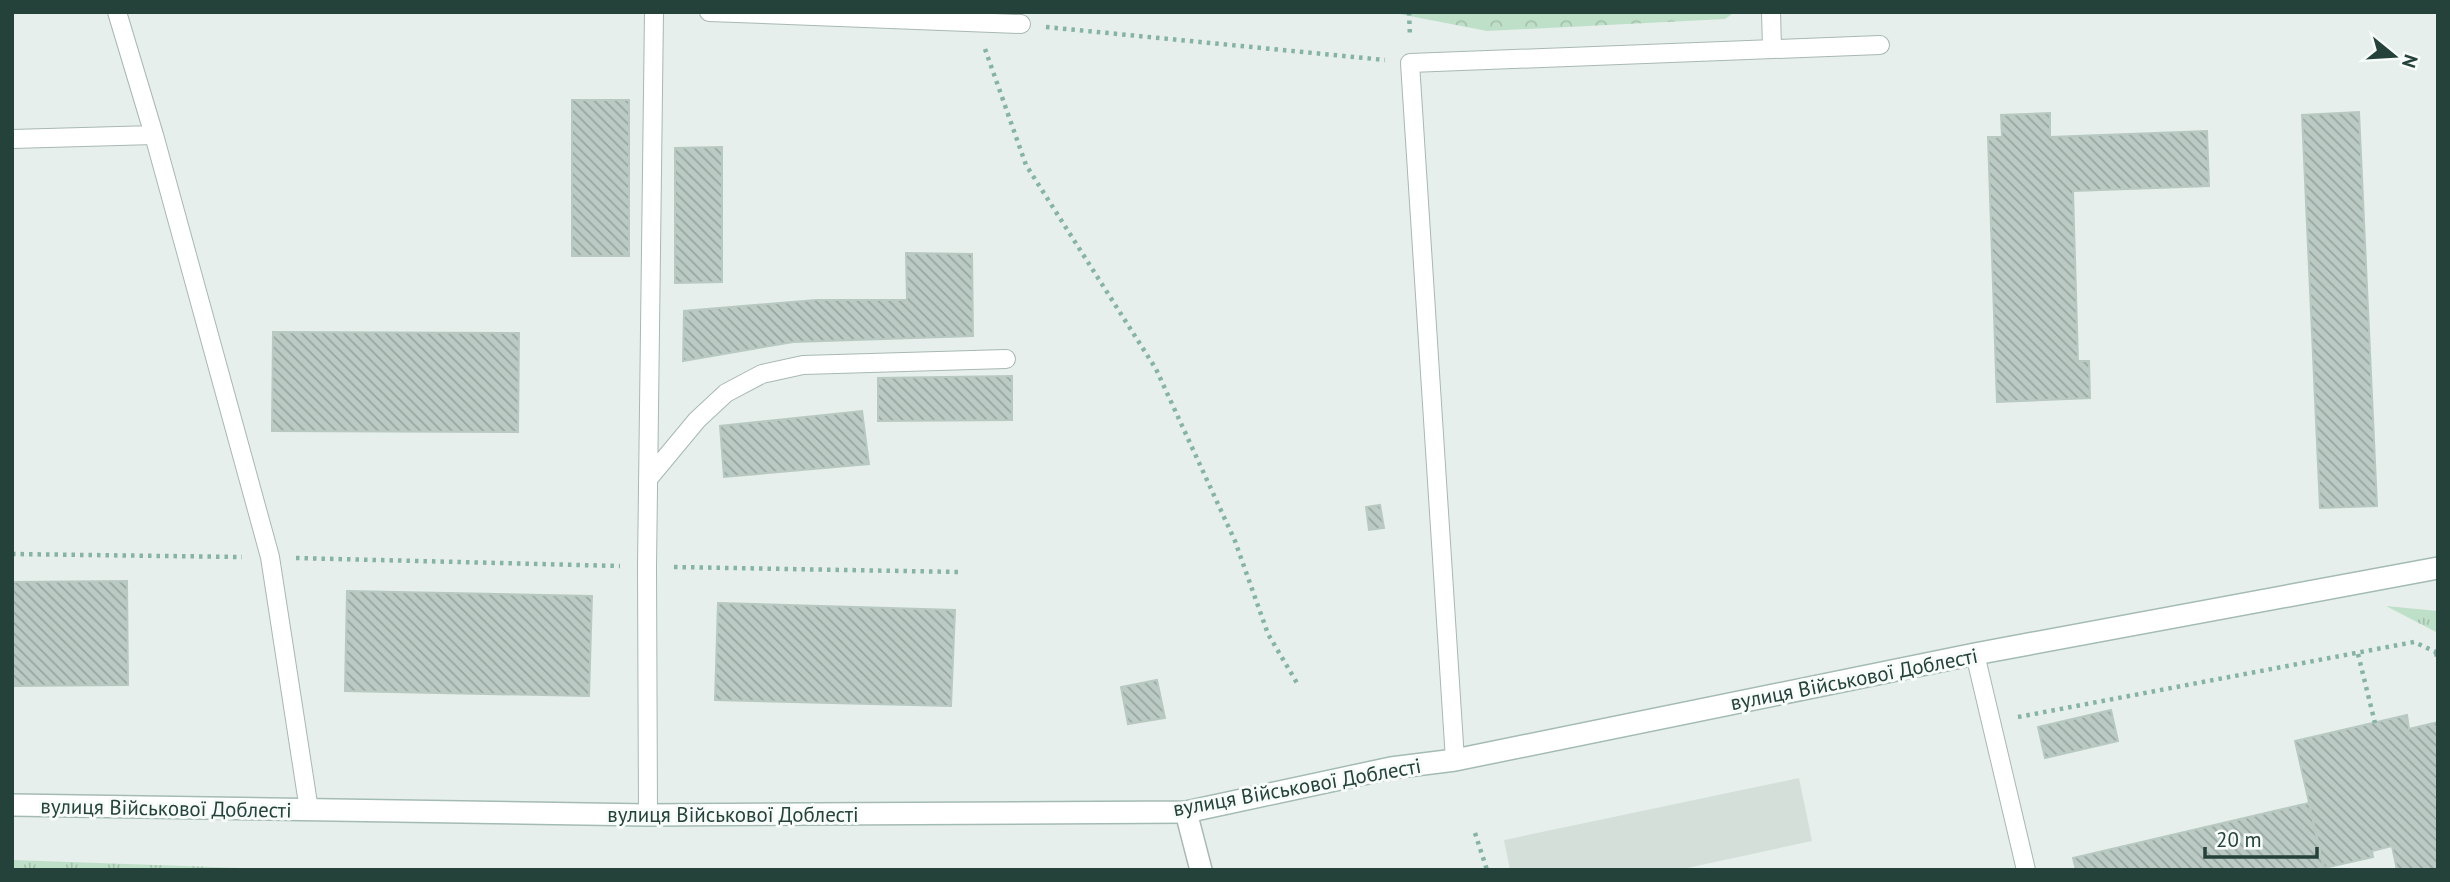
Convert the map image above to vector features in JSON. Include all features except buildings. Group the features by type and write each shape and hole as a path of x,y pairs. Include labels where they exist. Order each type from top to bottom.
{"street":[{"name":"вулиця Військової Доблесті","path":"12,805 648,815 1186,812 1391,768 1455,760 1975,654 2438,568"},
{"path":"1186,812 1201,870"}],"lane":[{"path":"117,12 154,135 270,557 309,810"},
{"path":"648,815 647,567 654,12"},
{"path":"709,12 1021,24"},
{"path":"1771,12 1772,48"},
{"path":"1455,760 1410,63 1880,46"},
{"path":"12,139 154,135"},
{"path":"648,479 697,420 726,393 762,374 803,365 1006,359"},
{"path":"1975,654 2026,870"}],"path":[{"path":"975,22 1027,165 1156,369 1235,541 1268,634 1297,683"},
{"path":"1021,24 1410,63"},
{"path":"12,554 960,572"},
{"path":"1992,722 2414,642 2437,653 2438,661"},
{"path":"2358,654 2375,723"},
{"path":"1475,833 1487,870"}],"shaded area":[{"path":"1799,778 1812,841 1678,870 1510,870 1504,840"}],"green space":[{"path":"1389,12 1735,12 1725,19 1487,31"},
{"path":"2386,606 2438,611 2438,633"},
{"path":"12,860 299,870 12,870"}]}
